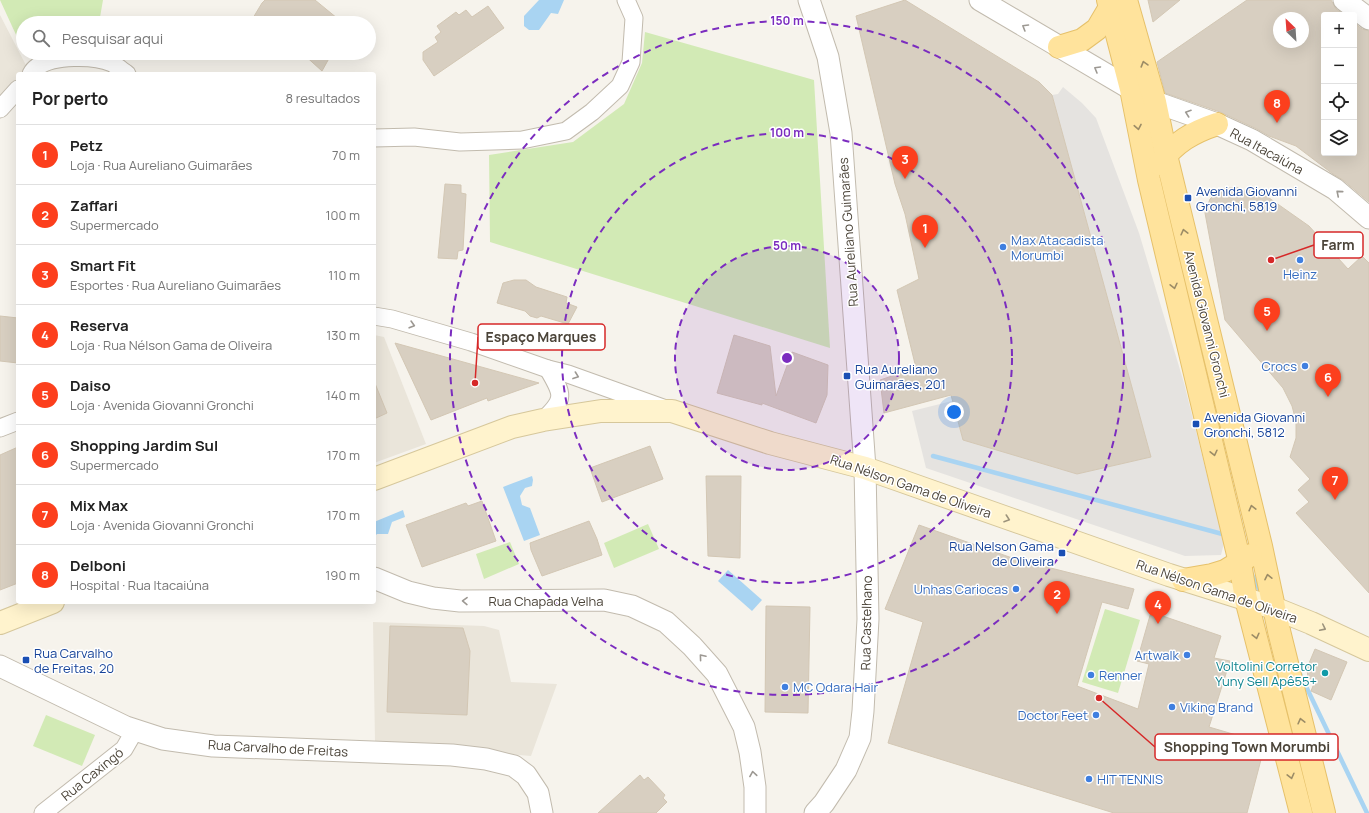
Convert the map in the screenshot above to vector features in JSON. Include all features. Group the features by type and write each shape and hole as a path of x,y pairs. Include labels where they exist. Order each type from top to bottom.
{"main road":[{"path":"1059,47 1082,40 1097,29 1114,2"},
{"name":"Avenida Giovanni Gronchi","path":"1114,2 1149,180 1240,563 1246,599 1301,813"},
{"name":"Avenida Giovanni Gronchi","path":"1114,2 1155,102 1166,155 1324,813"},
{"path":"1149,180 1166,155 1178,143 1197,131 1217,124"},
{"name":"Rua Nélson Gama de Oliveira","path":"376,478 512,427 543,420 601,411 672,411 770,443 865,468 1183,580 1274,608 1311,623 1369,650"},
{"path":"1183,580 1212,576 1225,571 1240,563 1261,546"},
{"path":"0,623 48,604"}],"street":[{"path":"376,138 414,137 460,142 522,140 566,131 592,112 620,86 631,62 634,18 626,0"},
{"name":"Rua Aureliano Guimarães","path":"809,0 828,57 841,132 865,468"},
{"name":"Rua Itacaiúna","path":"980,0 1155,102 1217,124 1252,140 1335,189 1369,218"},
{"path":"1344,0 1369,18"},
{"path":"33,72 37,67 54,60"},
{"path":"101,60 112,63 124,72"},
{"path":"0,109 16,95"},
{"path":"376,316 392,319 471,342 548,369 568,374 672,411"},
{"path":"543,420 553,411 560,401 559,387 548,369"},
{"path":"0,428 16,422"},
{"name":"Rua Castelhano","path":"815,813 824,803 846,770 860,738 868,619 865,468"},
{"name":"Rua Chapada Velha","path":"376,579 408,592 433,598 460,601 604,600 632,606 666,622 692,646 717,674 744,727 750,752 755,787 755,813"},
{"name":"Rua Carvalho de Freitas","path":"0,666 126,727 163,739 213,746 452,756 486,759 514,766 526,775 538,793 542,813"},
{"name":"Rua Caxingó","path":"43,813 124,749 135,730"}],"shaded area":[{"path":"0,15 16,46 16,60 23,60 29,72 16,72 16,88 0,106"},
{"path":"1063,87 1082,103 1096,118 1139,233 1184,383 1224,543 1221,555 1185,556 926,468 912,411 952,401 963,440 1077,474 1151,457 1052,95 1058,94"},
{"path":"376,335 384,337 426,444 376,462"},
{"path":"373,622 484,626 499,630 511,682 557,684 531,756 375,742"}],"green space":[{"path":"0,0 103,0 100,16 16,16 16,35"},
{"path":"645,32 814,80 830,348 490,242 489,155 573,142 624,104 642,63"},
{"path":"648,524 659,549 614,568 604,543"},
{"path":"510,542 519,564 484,579 476,554"},
{"path":"1105,609 1140,620 1118,693 1082,682"},
{"path":"46,715 95,735 82,766 33,746"}],"water":[{"path":"539,0 564,0 558,14 551,13 539,30 529,30 524,26 524,16"},
{"path":"532,476 532,486 525,488 520,496 522,505 530,508 540,535 524,541 503,487"},
{"path":"403,510 405,517 392,522 388,534 376,535 376,521"},
{"path":"728,570 762,600 752,611 718,581"}],"building":[{"path":"265,0 315,0 334,16 254,16"},
{"name":"Max Atacadista Morumbi","path":"905,0 1039,82 1052,95 1151,457 1077,474 963,440 951,395 884,413 880,380 916,368 897,290 919,279 905,214 895,184 856,16"},
{"path":"1148,0 1180,0 1153,22"},
{"path":"1247,0 1331,0 1336,9 1340,12 1321,12 1321,156 1357,156 1357,25 1362,29 1369,31 1369,202 1343,180 1296,146 1269,136 1220,112 1165,93 1157,62"},
{"path":"488,6 504,28 434,76 423,60 423,52 438,42 435,37 441,32 437,26 456,12 459,15 466,10 472,17"},
{"path":"310,60 328,60 322,71"},
{"path":"445,184 461,185 461,193 466,194 463,250 458,251 457,259 438,258"},
{"path":"1252,186 1309,226 1348,269 1362,256 1369,263 1369,593 1296,513 1309,502 1298,490 1310,479 1290,457 1296,438 1296,421 1292,406 1283,388 1225,320 1205,213 1210,199 1219,190 1236,187 1247,192"},
{"path":"514,280 526,280 536,287 567,297 566,303 577,307 568,324 541,316 537,318 530,316 525,311 497,303 503,283"},
{"path":"0,316 16,318 16,363 0,361"},
{"path":"734,335 770,346 776,396 792,352 828,365 827,395 816,423 762,403 762,405 717,393"},
{"path":"395,343 539,383 488,401 487,398 431,420"},
{"path":"376,386 387,413 376,418"},
{"path":"650,446 663,479 602,502 590,468"},
{"path":"16,448 16,584 0,590 0,455"},
{"path":"706,476 741,476 740,558 708,556"},
{"path":"482,501 496,541 422,567 406,525 466,503 468,506"},
{"path":"589,521 602,555 542,576 531,550 530,543"},
{"path":"919,525 1015,559 1134,589 1128,609 1102,602 1077,686 1138,709 1149,664 1137,661 1151,612 1221,636 1214,658 1230,661 1209,727 1260,742 1263,752 1247,813 1114,813 888,743 923,622 885,609"},
{"path":"766,606 810,607 808,713 765,712"},
{"path":"390,626 463,628 470,651 467,715 387,712"},
{"name":"Voltolini Corretor Yuny Sell Apê55+","path":"1315,649 1347,662 1331,700 1311,691 1315,681 1308,678 1307,668"},
{"path":"640,775 644,780 648,777 665,795 663,798 667,802 656,813 598,813"}],"waterway":[{"path":"933,456 1226,535"},
{"path":"1251,573 1261,593"},
{"path":"1300,674 1367,813"}],"place":[{"name":"Delboni","path":"1277,123"},
{"name":"Smart Fit","path":"905,179"},
{"name":"Avenida Giovanni Gronchi, 5819","path":"1188,198"},
{"name":"Max Atacadista Morumbi","path":"1003,247"},
{"name":"Petz","path":"925,248"},
{"name":"Farm","path":"1271,260"},
{"name":"Heinz","path":"1300,260"},
{"name":"Daiso","path":"1267,331"},
{"name":"Crocs","path":"1305,366"},
{"name":"Rua Aureliano Guimarães, 201","path":"847,376"},
{"name":"Espaço Marques","path":"475,383"},
{"name":"Shopping Jardim Sul","path":"1328,397"},
{"name":"Avenida Giovanni Gronchi, 5812","path":"1196,424"},
{"name":"Mix Max","path":"1335,500"},
{"name":"Rua Nelson Gama de Oliveira","path":"1062,553"},
{"name":"Unhas Cariocas","path":"1016,589"},
{"name":"Zaffari","path":"1057,614"},
{"name":"Reserva","path":"1158,624"},
{"name":"Artwalk","path":"1187,655"},
{"name":"Rua Carvalho de Freitas, 20","path":"26,660"},
{"name":"Voltolini Corretor Yuny Sell Apê55+","path":"1325,673"},
{"name":"Renner","path":"1091,675"},
{"name":"MC Odara Hair","path":"785,687"},
{"name":"Shopping Town Morumbi","path":"1099,698"},
{"name":"Viking Brand","path":"1172,707"},
{"name":"Doctor Feet","path":"1096,715"},
{"name":"HIT TENNIS","path":"1089,779"}]}
